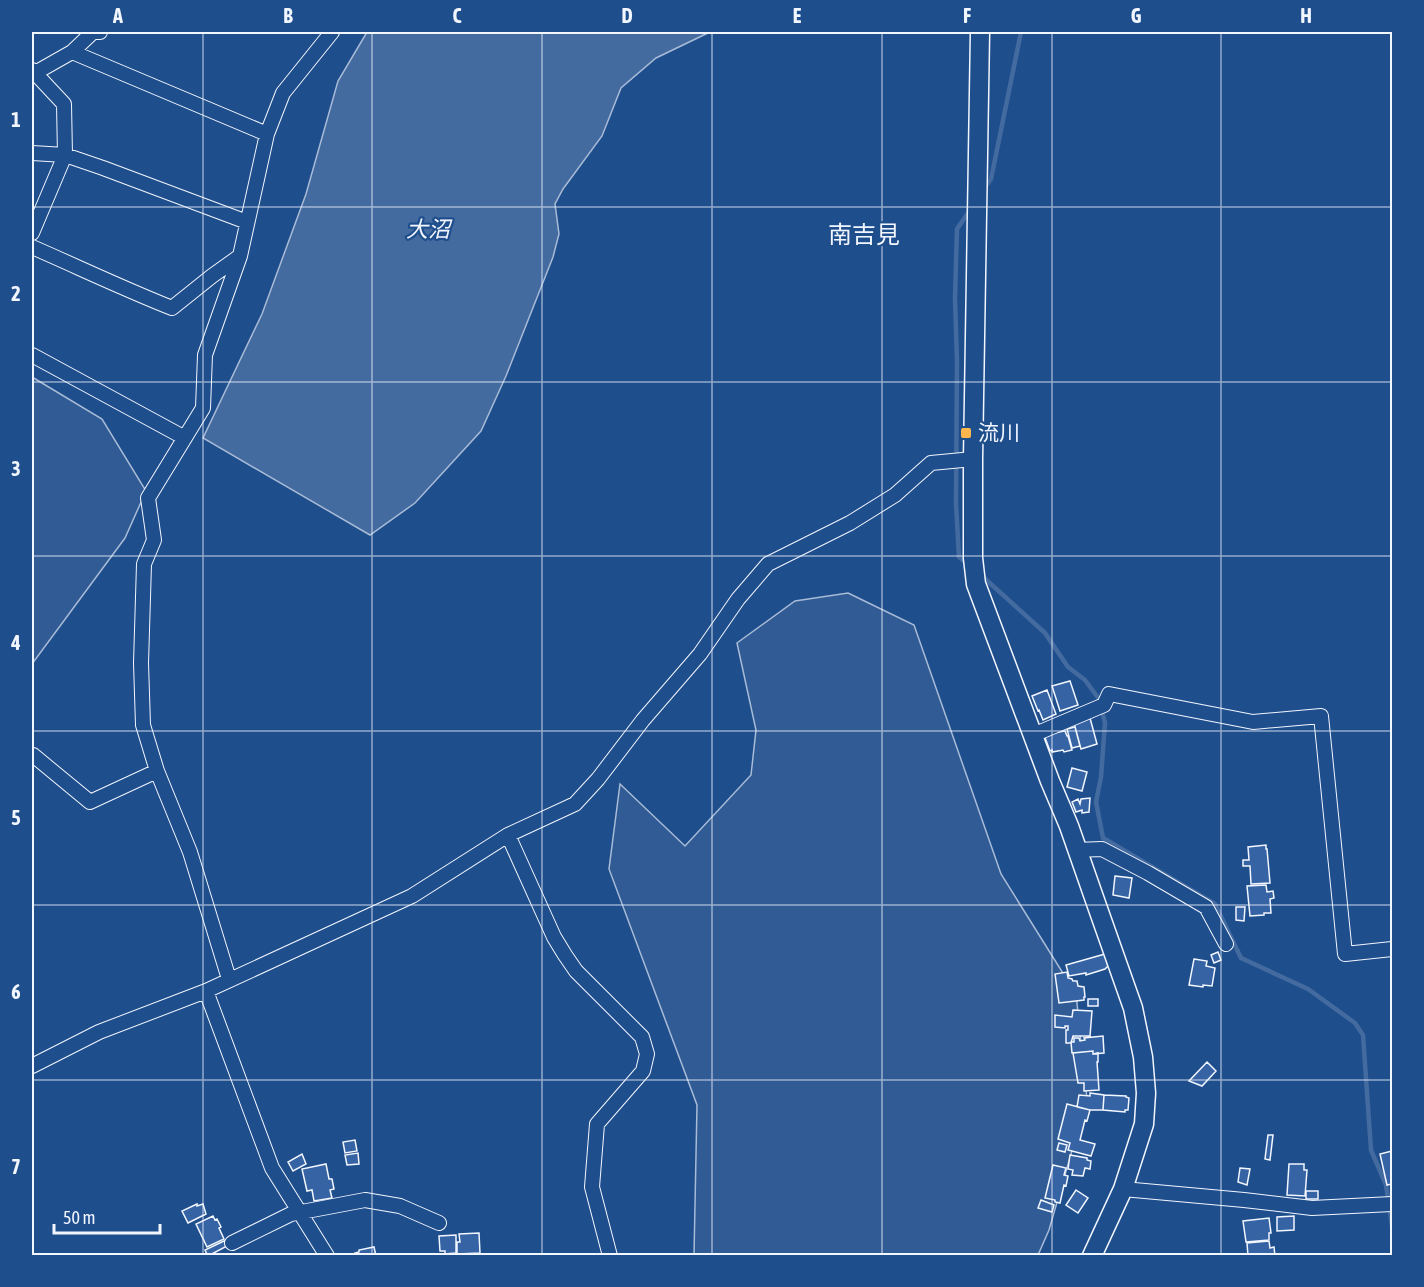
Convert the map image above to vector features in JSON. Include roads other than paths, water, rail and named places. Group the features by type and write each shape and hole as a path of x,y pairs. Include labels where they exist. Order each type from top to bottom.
{"street":[{"path":"32,232 65,155 64,104 33,71 72,52 93,32 100,32"},
{"path":"229,979 190,852 157,771 143,725 141,663 144,564 154,540 148,498 203,408 205,355 240,256 267,134 283,93 332,32"},
{"path":"980,32 973,459 973,558 976,584 1069,826 1133,1008 1143,1057 1146,1094 1144,1124 1123,1190 1092,1256"},
{"path":"72,52 267,134"},
{"path":"32,153 65,155 247,222"},
{"path":"32,247 172,308 240,256"},
{"path":"32,355 185,438"},
{"path":"32,1065 99,1032 206,991 412,896 508,836 575,804 700,654 738,599 768,564 860,517 896,495 931,463 973,459"},
{"path":"1033,735 1104,705 1109,694 1253,722 1321,716 1345,954 1392,949"},
{"path":"32,757 33,755 90,802 157,771"},
{"path":"508,836 554,938 576,970 642,1037 647,1054 643,1071 597,1124 592,1187 609,1256"},
{"path":"1076,850 1102,849 1206,907 1226,944"},
{"path":"206,991 272,1168 327,1256"},
{"path":"1123,1190 1312,1208 1392,1204"},
{"path":"232,1243 291,1214 365,1200 400,1206 439,1223"}],"water":[{"name":"大沼","path":"367,32 710,32 656,58 621,88 602,136 563,189 555,204 559,234 553,257 506,376 481,431 415,503 370,535 203,438 262,314 306,194 338,81"}],"waterway":[{"path":"983,190 991,179 1021,32"},
{"path":"969,565 959,557 956,504 955,298 957,229 970,210"},
{"path":"982,576 1045,633 1068,667 1085,680 1099,699 1105,723 1101,777 1096,802 1103,838 1215,904 1241,958 1308,989 1355,1023 1363,1035 1371,1150 1386,1185 1392,1226"}],"place":[{"name":"流川","path":"966,433"}],"district":[{"name":"南吉見","path":"864,235"}]}
